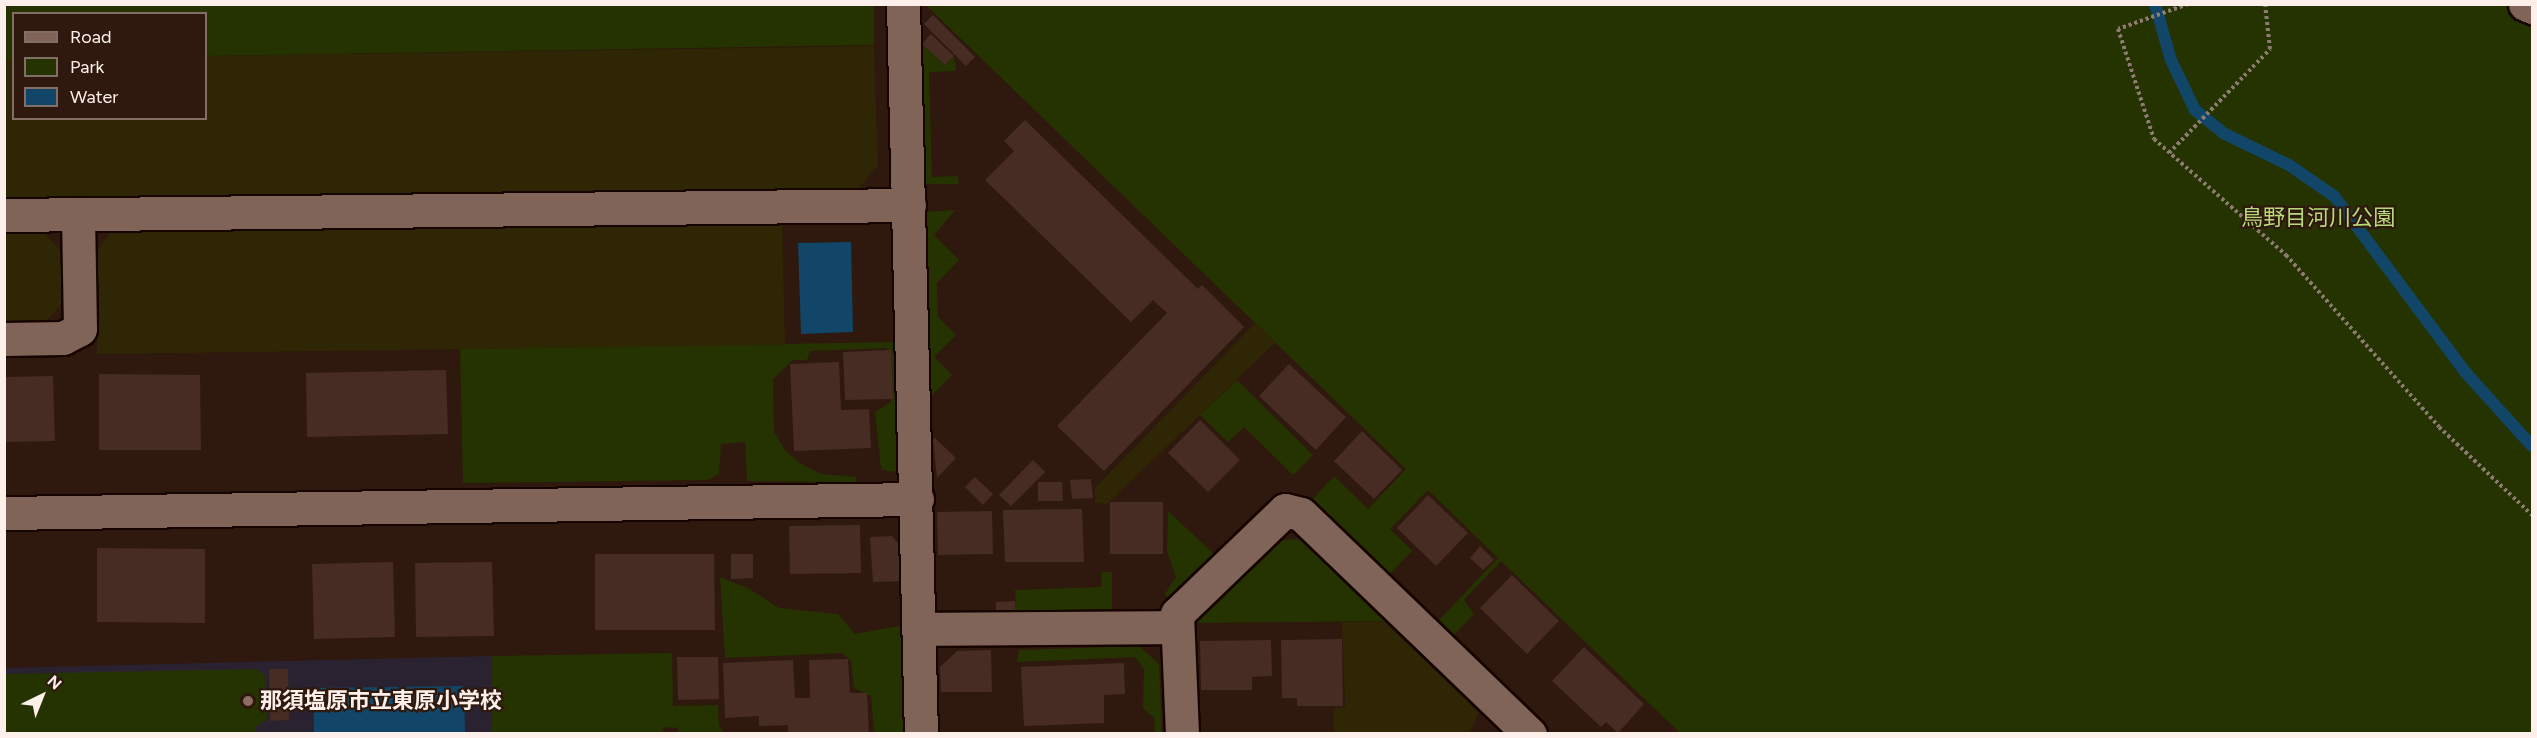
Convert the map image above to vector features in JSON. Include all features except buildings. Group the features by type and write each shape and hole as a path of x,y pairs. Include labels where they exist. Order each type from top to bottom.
{"street":[{"path":"903,4 918,499 921,734"},
{"path":"2525,4 2532,7"},
{"path":"4,214 909,205"},
{"path":"4,339 63,338 80,329 78,214"},
{"path":"4,513 918,499"},
{"path":"1182,734 1177,614 1285,510 1301,513 1530,734"},
{"path":"920,629 1177,627"}],"path":[{"path":"2188,4 2118,29 2144,116 2154,139 2286,255 2439,427 2532,515"},
{"path":"2169,153 2270,50 2265,4"}],"shaded area":[{"name":"那須塩原市立東原小学校","path":"492,656 492,733 5,733 4,668"}],"green space":[{"path":"874,4 874,45 207,56 207,12 12,12 12,59 5,59 4,5"},
{"name":"鳥野目河川公園","path":"926,5 2532,5 2532,733 1680,733 1501,561 1464,600 1474,614 1454,635 1439,620 1498,558 1428,490 1390,529 1412,551 1389,575 1310,502 1334,476 1368,509 1406,469"},
{"path":"922,44 945,65 954,56 956,71 929,72 932,177 958,176 959,184 925,184"},
{"path":"955,210 934,235 959,260 937,283 938,317 956,335 934,357 952,375 929,398 925,212"},
{"path":"896,342 901,469 891,472 881,469 875,412 891,402 887,348 810,351 807,360 793,360 773,379 774,432 785,450 800,463 821,474 856,477 856,482 747,481 745,442 721,444 719,474 707,480 463,483 460,349"},
{"path":"1237,380 1313,455 1293,475 1244,427 1228,442 1200,415"},
{"path":"1168,511 1215,555 1169,600 1165,594 1176,577 1167,552"},
{"path":"1304,539 1390,621 1196,623 1280,540"},
{"path":"1102,572 1112,572 1112,613 1016,615 1015,590 1101,587"},
{"path":"720,577 748,588 779,608 838,614 855,634 904,625 905,733 874,733 871,696 854,688 851,661 842,653 725,658"},
{"path":"1139,646 1159,664 1162,733 1155,733 1154,718 1143,708 1144,669 1135,657 1017,662 1019,650"},
{"path":"672,653 673,706 718,705 719,726 724,733 677,733 679,728 664,727 661,734 492,733 492,656"},
{"path":"257,669 266,676 267,719 256,727 254,733 5,733 5,674"}],"sand":[{"path":"874,46 878,166 857,190 5,201 4,59 12,59 12,120 207,120 207,56"},
{"path":"782,221 785,345 97,354 95,254 112,230"},
{"path":"4,230 40,230 63,252 65,300 43,325 5,325"},
{"path":"1255,323 1276,342 1107,504 1095,503 1095,488"},
{"path":"1390,621 1481,707 1469,734 1334,733 1333,709 1345,707 1342,622"}],"water":[{"path":"851,242 853,332 801,334 798,243"},
{"path":"464,686 465,733 314,733 314,688"}],"waterway":[{"path":"2155,4 2171,60 2195,110 2223,133 2289,165 2334,196 2466,373 2532,446"}],"place":[{"name":"那須塩原市立東原小学校","path":"248,701"}]}
